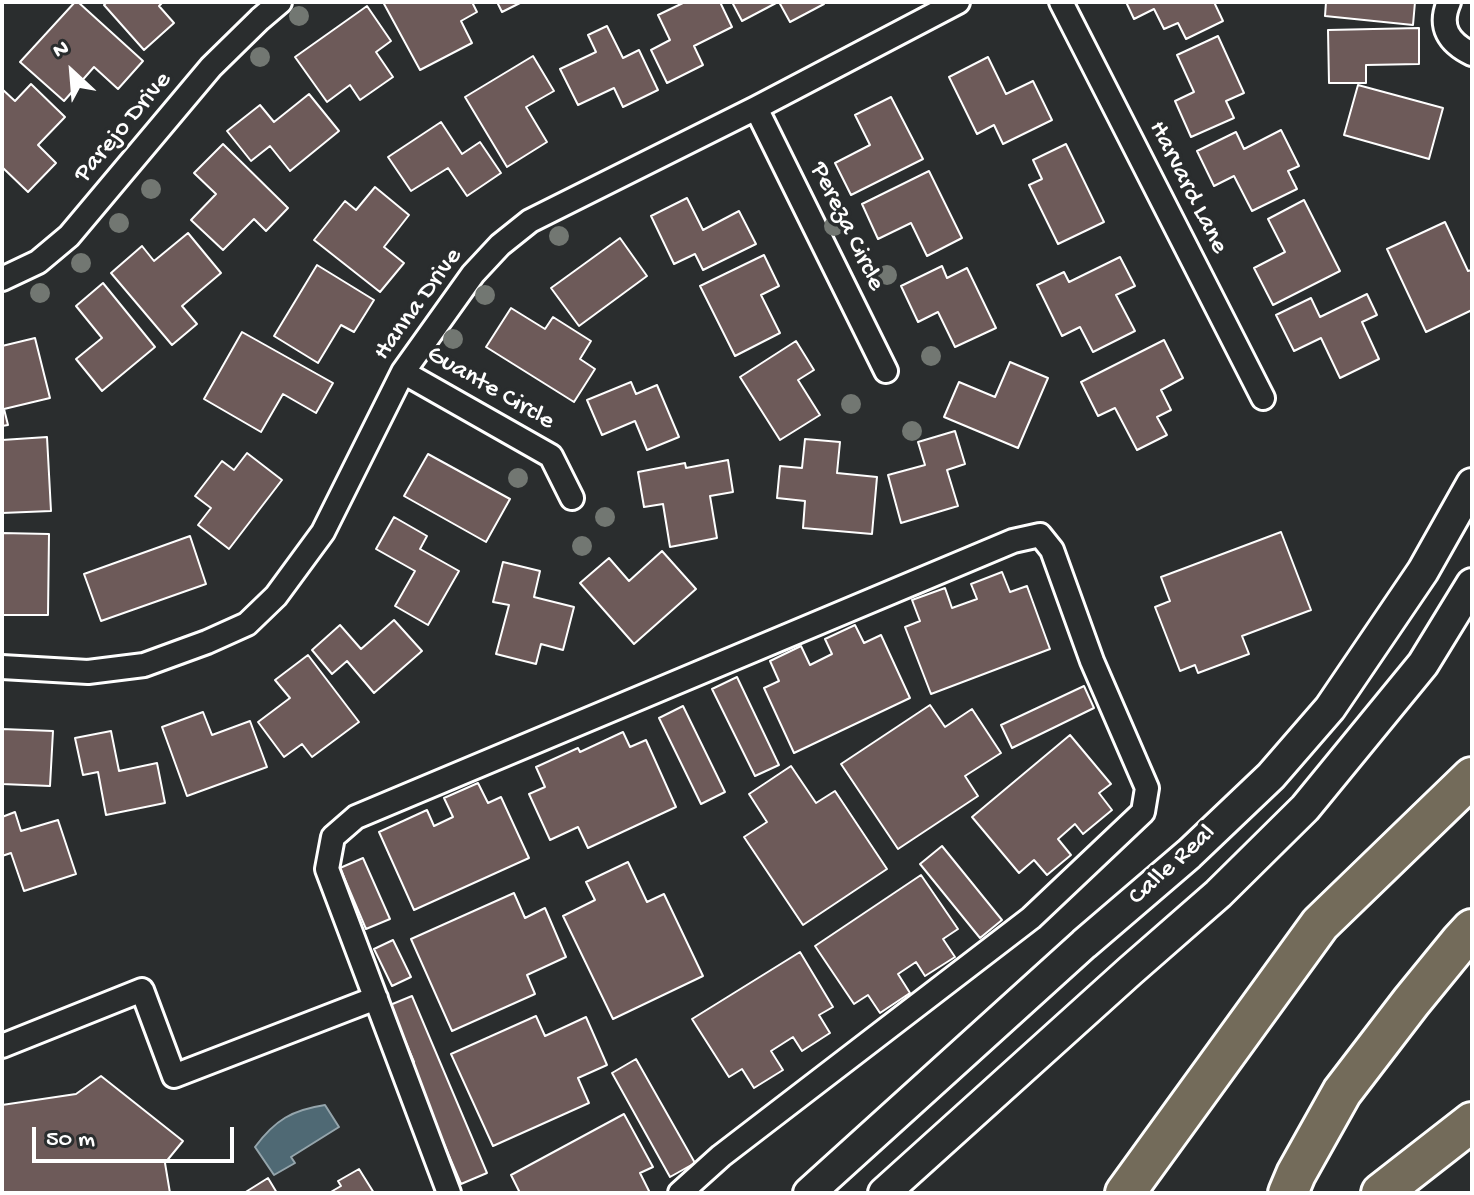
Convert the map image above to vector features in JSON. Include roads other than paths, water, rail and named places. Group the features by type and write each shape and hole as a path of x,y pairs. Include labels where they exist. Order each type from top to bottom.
{"highway":[{"path":"1125,1193 1320,924 1472,777"},
{"path":"1288,1193 1342,1092 1472,929"},
{"path":"1381,1193 1472,1122"}],"main road":[{"name":"Calle Real","path":"809,1193 1084,944 1189,854 1271,776 1330,708 1423,571 1472,484"},
{"name":"Calle Real","path":"884,1193 1218,894 1305,808 1423,664 1472,584"}],"street":[{"name":"Parejo Drive","path":"2,279 38,262 69,236 211,67 280,2"},
{"name":"Hanna Drive","path":"2,667 88,672 144,665 247,624 276,596 323,532 403,372 473,274 500,245 530,221 958,2"},
{"name":"Harvard Lane","path":"1061,2 1263,398"},
{"path":"1449,2 1444,14 1445,28 1452,40 1472,54"},
{"name":"Pereza Circle","path":"756,108 886,371"},
{"name":"Guante Circle","path":"403,372 551,456 572,498"},
{"path":"449,1193 327,869 333,837 356,817 1013,541 1040,535 1052,550 1092,661 1147,788 1143,812 1031,918 721,1156 680,1193"},
{"path":"2,1046 142,990 174,1076 376,998"}],"water":[{"path":"325,1105 339,1127 291,1157 295,1163 274,1175 255,1147 285,1118"}]}
